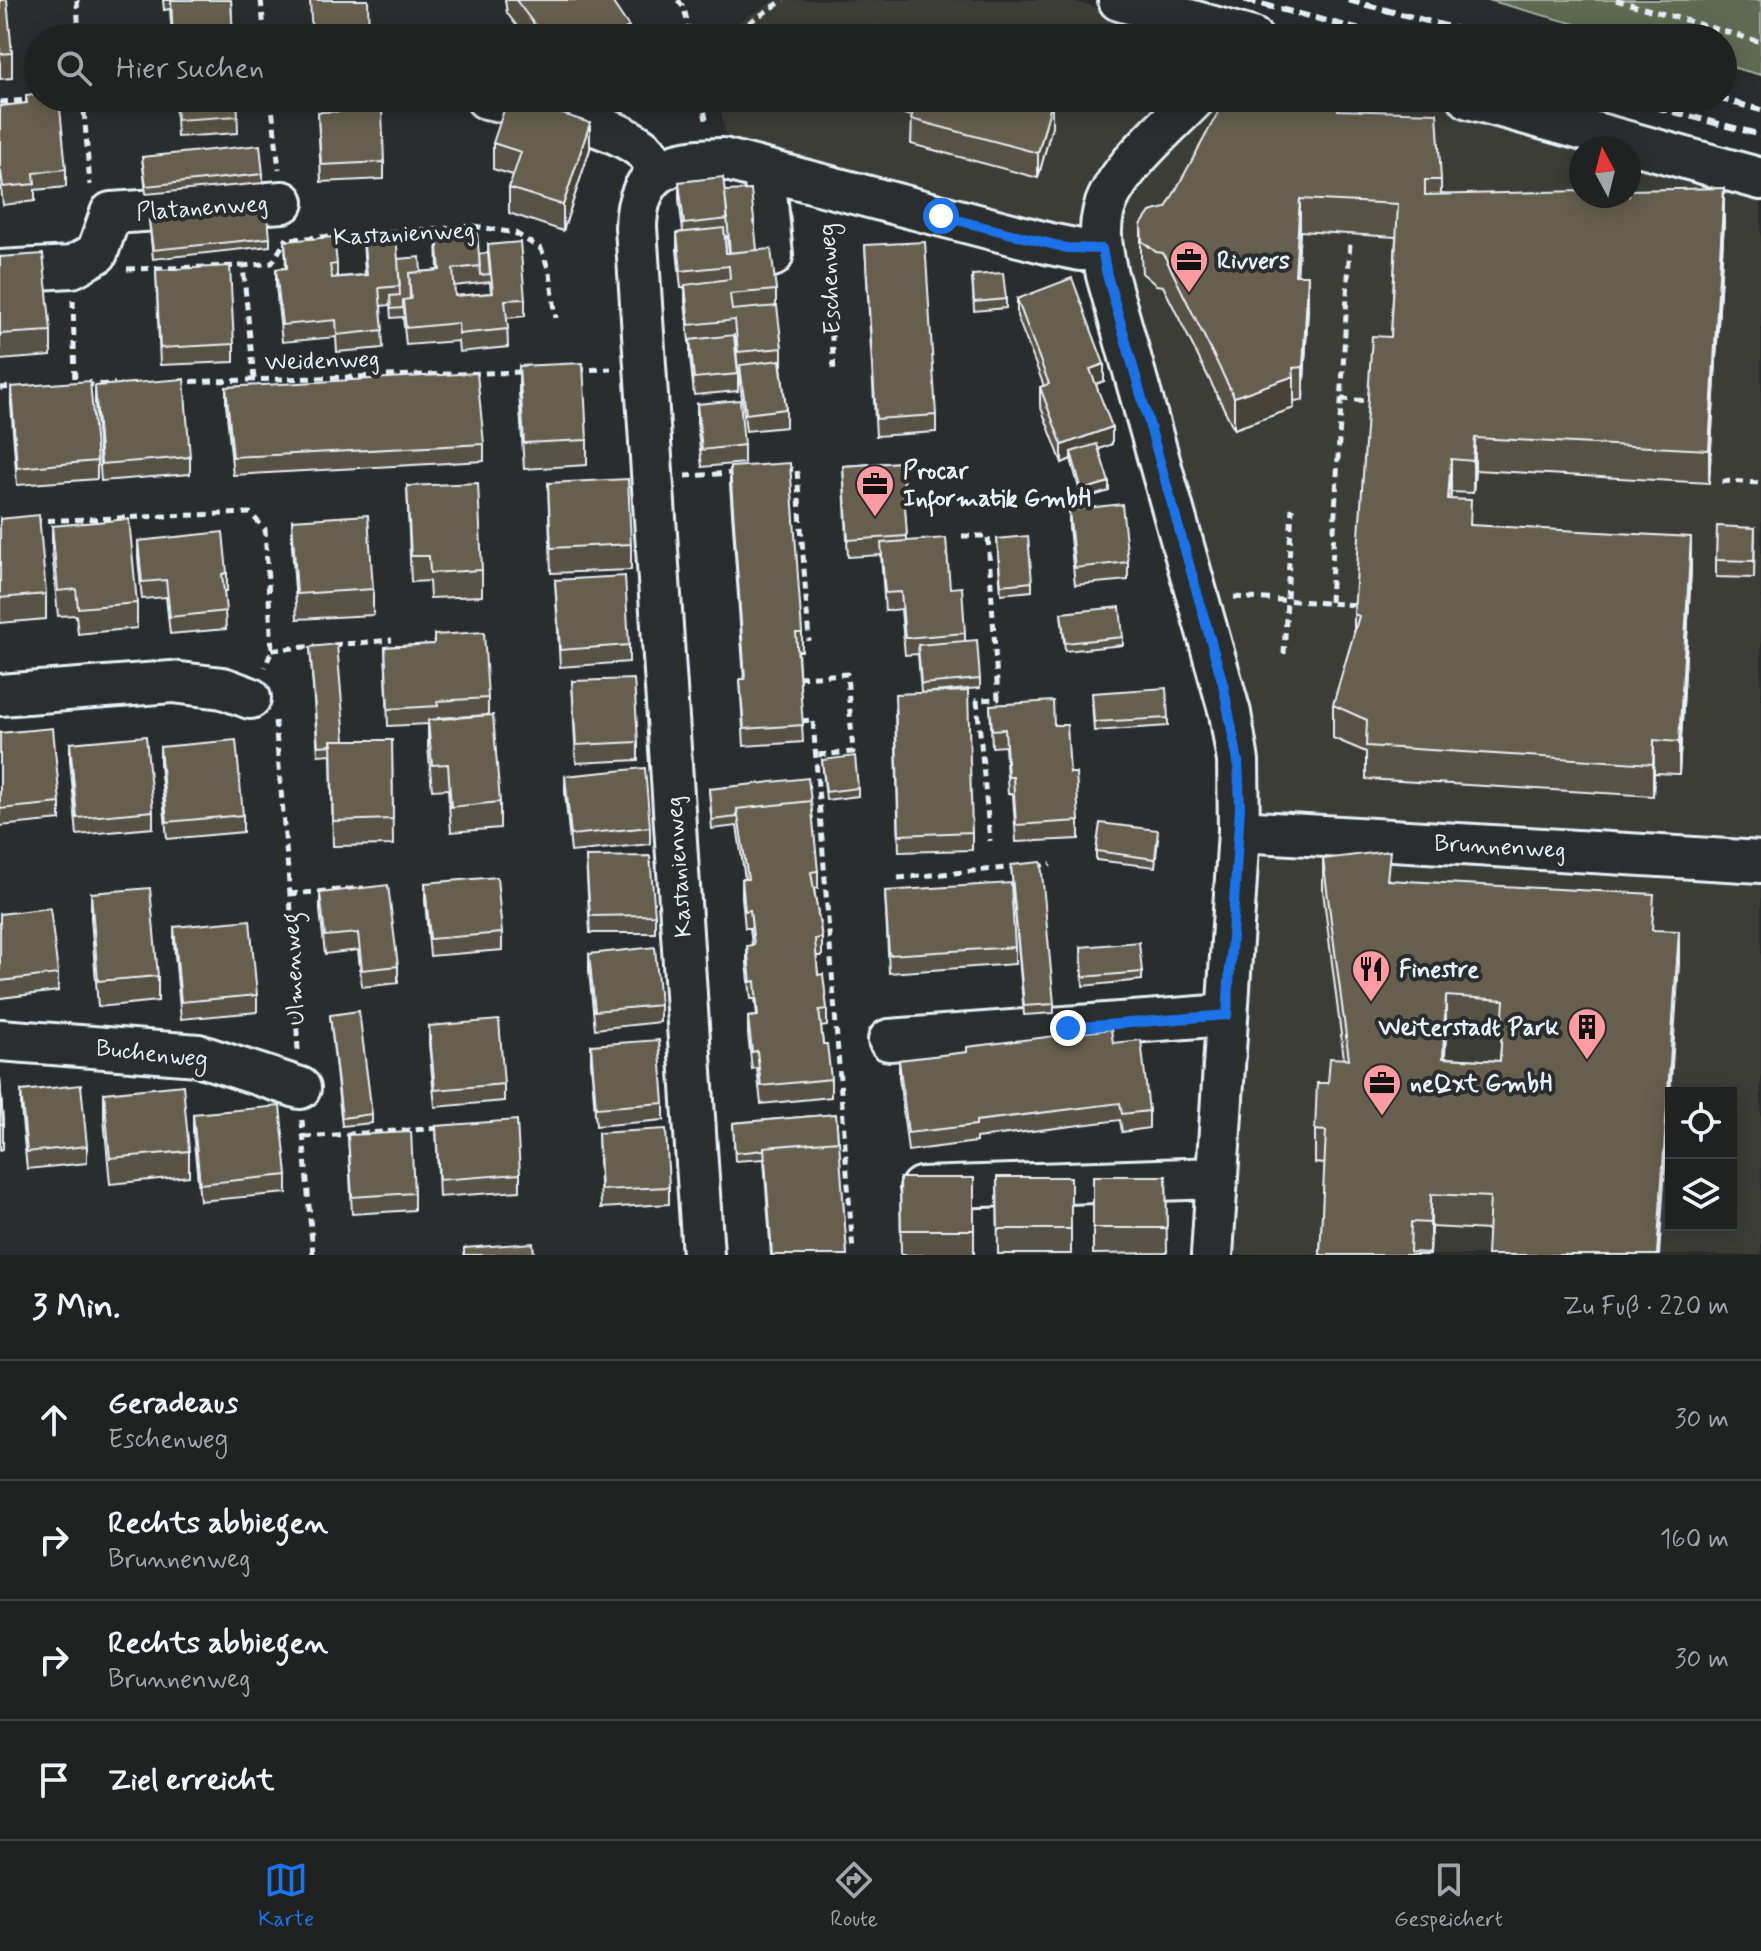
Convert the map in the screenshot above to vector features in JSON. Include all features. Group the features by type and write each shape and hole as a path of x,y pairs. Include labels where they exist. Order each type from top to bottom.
{"street":[{"path":"1119,0 1203,24"},
{"path":"547,112 617,135 644,151 660,171"},
{"path":"1182,112 1113,188 1103,214 1102,249 1223,684 1235,738 1239,831 1212,1255"},
{"path":"1519,112 1761,179"},
{"name":"Eschenweg","path":"660,171 688,161 714,159 1050,244 1080,250 1102,249"},
{"path":"764,170 772,256"},
{"name":"Kastanienweg","path":"660,171 644,187 636,212 703,1255"},
{"name":"Platanenweg","path":"84,260 111,213 285,221"},
{"path":"0,271 84,260"},
{"path":"0,695 172,682 223,688 250,698"},
{"name":"Brunnenweg","path":"1239,831 1761,862"},
{"path":"889,1040 1227,1015"},
{"name":"Buchenweg","path":"0,1040 198,1055 300,1088"},
{"path":"913,1188 1217,1178"}],"path":[{"path":"77,0 78,24"},
{"path":"261,0 264,24"},
{"path":"678,0 684,8 688,24"},
{"path":"747,24 784,0"},
{"path":"1616,0 1699,24"},
{"path":"1737,35 1761,42"},
{"path":"0,102 24,101"},
{"path":"84,112 91,203 111,213"},
{"name":"Platanenweg","path":"273,112 285,221"},
{"name":"Eschenweg","path":"823,186 834,372"},
{"path":"75,385 84,260 113,269 272,263 285,221"},
{"name":"Kastanienweg","path":"285,221 474,226 515,233 541,249 550,273 556,318"},
{"path":"1330,602 1350,242"},
{"path":"243,266 254,379"},
{"path":"570,371 645,367"},
{"name":"Weidenweg","path":"165,382 524,372"},
{"path":"60,386 120,384"},
{"path":"0,388 30,387"},
{"path":"1341,399 1370,401"},
{"path":"783,470 797,469 809,641"},
{"path":"652,478 739,473"},
{"path":"1725,484 1725,481 1761,483"},
{"path":"1284,654 1292,508"},
{"path":"31,521 250,513 265,529 272,650 250,698"},
{"path":"962,536 988,536 998,699 977,700 990,841"},
{"path":"1197,595 1358,605"},
{"path":"332,645 392,640"},
{"path":"272,650 317,646"},
{"path":"798,677 847,674 853,752 816,755"},
{"name":"Ulmenweg","path":"250,698 274,708 290,894 313,1255"},
{"path":"801,721 813,720 853,1252"},
{"path":"1035,866 1051,864"},
{"path":"898,878 1020,867"},
{"path":"290,894 376,887"},
{"path":"304,1137 456,1127"}],"shaded area":[{"path":"776,0 1067,0 1166,24 734,24"},
{"path":"721,112 1160,112 1094,206 1078,224 1055,233 729,151"},
{"path":"1199,112 1466,112 1569,140 1569,208 1641,208 1641,159 1761,192 1761,1255 1225,1255 1247,891 1121,271 1116,223 1129,189"}],"green space":[{"path":"1488,0 1761,0 1761,75 1737,69 1737,24 1575,24"}],"building":[{"path":"0,0 7,0 12,53 0,54"},
{"path":"171,0 231,0 232,24 172,24"},
{"path":"310,0 368,0 369,24 311,24"},
{"path":"516,0 611,0 627,24 534,24"},
{"path":"24,103 24,112 60,112 66,169 34,173 35,184 3,187 0,171 0,106"},
{"path":"177,112 238,112 238,116 177,120"},
{"path":"318,112 382,112 384,162 321,165"},
{"path":"503,112 557,112 590,123 563,205 509,188 521,152 493,143"},
{"path":"913,112 1049,112 1038,153 911,119"},
{"path":"1218,112 1437,113 1441,180 1425,180 1425,195 1569,191 1569,208 1641,208 1641,190 1724,188 1709,450 1475,438 1473,461 1451,459 1448,499 1471,500 1470,525 1691,537 1679,742 1654,740 1653,764 1366,746 1367,720 1333,705 1359,616 1354,614 1372,336 1391,337 1398,204 1300,199 1295,275 1308,275 1303,367 1293,368 1294,376 1234,397 1163,253 1156,252 1142,241 1141,225 1150,212 1166,208"},
{"path":"260,145 263,174 146,186 142,157"},
{"path":"723,177 728,219 684,224 679,182"},
{"path":"751,190 757,250 730,253 725,191"},
{"path":"267,208 270,238 153,250 149,220"},
{"path":"724,228 726,253 771,249 776,290 730,294 732,310 777,306 782,348 738,352 735,320 689,325 685,285 730,279 729,266 681,271 677,233"},
{"path":"477,233 480,266 453,269 455,296 493,293 488,245 520,242 525,299 505,300 508,329 459,334 458,323 406,328 403,300 411,299 409,273 440,270 437,237"},
{"path":"396,234 400,286 379,288 383,330 337,335 336,320 282,325 276,269 287,268 285,241 334,237 337,264 330,265 332,278 367,275 363,237"},
{"path":"925,242 936,415 876,419 865,245"},
{"path":"488,253 490,274 480,275 479,254"},
{"path":"43,254 51,331 0,334 0,257"},
{"path":"420,257 421,272 409,273 410,299 403,300 403,308 391,309 390,296 400,295 398,259"},
{"path":"230,266 234,344 160,348 156,270"},
{"path":"1003,273 1006,299 974,302 972,275"},
{"path":"1072,278 1104,364 1090,369 1112,427 1062,445 1040,387 1049,384 1017,299"},
{"path":"734,335 738,374 694,378 690,340"},
{"path":"780,360 786,409 746,414 740,365"},
{"path":"583,363 587,440 524,443 519,366"},
{"path":"477,373 484,444 233,457 226,387"},
{"path":"184,379 190,457 101,464 95,386"},
{"path":"90,381 97,461 17,468 11,387"},
{"path":"740,400 744,445 702,450 697,404"},
{"path":"1097,444 1109,482 1082,490 1071,452"},
{"name":"Procar Informatik GmbH","path":"902,462 907,536 848,540 843,466"},
{"path":"790,463 802,633 796,633 803,725 744,729 740,679 745,679 730,467"},
{"path":"628,479 631,544 551,548 548,483"},
{"path":"478,483 482,570 430,573 429,556 411,556 407,486"},
{"path":"1122,504 1128,562 1075,568 1069,510"},
{"path":"39,515 46,594 0,598 0,519"},
{"path":"368,515 373,589 297,594 292,520"},
{"path":"129,519 137,603 78,608 76,589 58,591 52,526"},
{"path":"1717,526 1755,528 1754,561 1716,560"},
{"path":"223,532 227,573 222,574 226,611 170,617 166,580 142,582 138,541"},
{"path":"1028,536 1032,582 1001,585 997,539"},
{"path":"946,538 950,588 962,587 965,633 905,638 901,592 885,593 881,543"},
{"path":"625,576 629,645 560,650 555,580"},
{"path":"1120,607 1123,637 1065,643 1061,613"},
{"path":"484,632 488,698 437,701 438,706 388,709 385,647 434,644 434,635"},
{"path":"977,640 980,679 921,684 918,645"},
{"path":"337,644 345,740 331,740 332,745 318,746 310,647"},
{"path":"634,679 638,742 576,745 572,681"},
{"path":"1166,688 1168,718 1094,722 1092,693"},
{"path":"968,691 972,832 899,835 895,694"},
{"path":"1053,701 1054,725 1067,725 1070,773 1076,773 1079,821 1016,825 1013,777 1008,777 1005,729 992,730 990,705"},
{"path":"493,715 500,802 451,807 448,764 432,765 428,720"},
{"path":"53,728 60,803 0,809 0,733"},
{"path":"146,736 153,811 77,818 70,743"},
{"path":"236,740 243,815 167,822 160,747"},
{"path":"331,740 392,740 393,819 333,821"},
{"path":"855,756 858,788 826,792 822,760"},
{"path":"645,768 650,827 571,835 565,776"},
{"path":"808,778 811,801 737,809 737,817 712,820 709,789"},
{"path":"811,801 818,871 811,872 822,938 815,939 818,975 823,974 827,1009 819,1010 831,1079 761,1086 757,1051 752,1052 748,1017 758,1016 755,981 751,982 747,946 754,945 750,910 745,911 742,879 748,879 737,809"},
{"path":"1100,823 1158,830 1155,859 1096,851"},
{"name":"Weiterstadt Park","path":"1390,851 1387,880 1654,894 1652,930 1679,931 1668,1087 1665,1087 1657,1255 1487,1255 1490,1197 1431,1194 1430,1223 1411,1222 1410,1252 1429,1255 1320,1255 1326,1131 1315,1130 1317,1083 1328,1083 1330,1058 1349,1059 1323,859","holes":["1446,996 1504,1000 1500,1061 1443,1058"]},
{"path":"650,856 655,915 590,916 586,857"},
{"path":"1041,862 1054,1004 1024,1006 1011,865"},
{"path":"497,877 502,933 430,939 425,883"},
{"path":"1011,883 1015,947 889,955 885,891"},
{"path":"388,885 398,966 362,970 358,933 325,936 320,893"},
{"path":"150,888 158,976 98,981 91,893"},
{"path":"50,908 58,974 0,981 0,914"},
{"path":"250,920 257,995 181,1002 174,927"},
{"path":"1139,942 1142,972 1083,977 1081,947"},
{"path":"655,947 660,1005 595,1011 589,954"},
{"path":"359,1011 372,1114 342,1118 330,1015"},
{"path":"499,1020 504,1084 435,1090 429,1026"},
{"path":"1111,1029 1113,1043 1141,1040 1149,1111 1122,1114 1120,1103 908,1133 899,1060 967,1052 967,1047"},
{"path":"659,1040 664,1103 596,1108 591,1045"},
{"path":"0,1078 3,1124 0,1124"},
{"path":"81,1085 87,1146 27,1152 21,1091"},
{"path":"183,1085 189,1151 110,1158 104,1093"},
{"path":"280,1106 287,1175 200,1184 193,1114"},
{"path":"836,1114 838,1141 764,1147 764,1150 735,1153 733,1123"},
{"path":"517,1120 520,1174 439,1180 436,1126"},
{"path":"666,1129 669,1187 601,1190 598,1133"},
{"path":"411,1132 414,1193 352,1197 348,1135"},
{"path":"839,1141 847,1255 772,1255 764,1147"},
{"path":"1093,1176 1166,1176 1167,1228 1093,1228"},
{"path":"997,1177 1071,1177 1071,1229 998,1229"},
{"path":"900,1178 974,1178 974,1230 901,1230"},
{"path":"533,1243 534,1255 464,1255 464,1248"}],"railway":[{"path":"1245,0 1338,24"},
{"path":"1348,0 1438,24"},
{"path":"1737,103 1761,110"},
{"path":"1674,112 1761,135"}],"place":[{"name":"Rivvers","path":"1189,294"},
{"name":"Procar Informatik GmbH","path":"875,518"},
{"name":"Finestre","path":"1371,1003"},
{"name":"Weiterstadt Park","path":"1587,1061"},
{"name":"neQxt GmbH","path":"1382,1117"}],"route":[{"path":"941,216 1067,248 1102,249 1223,684 1235,738 1240,807 1227,1015 1068,1028"}]}
